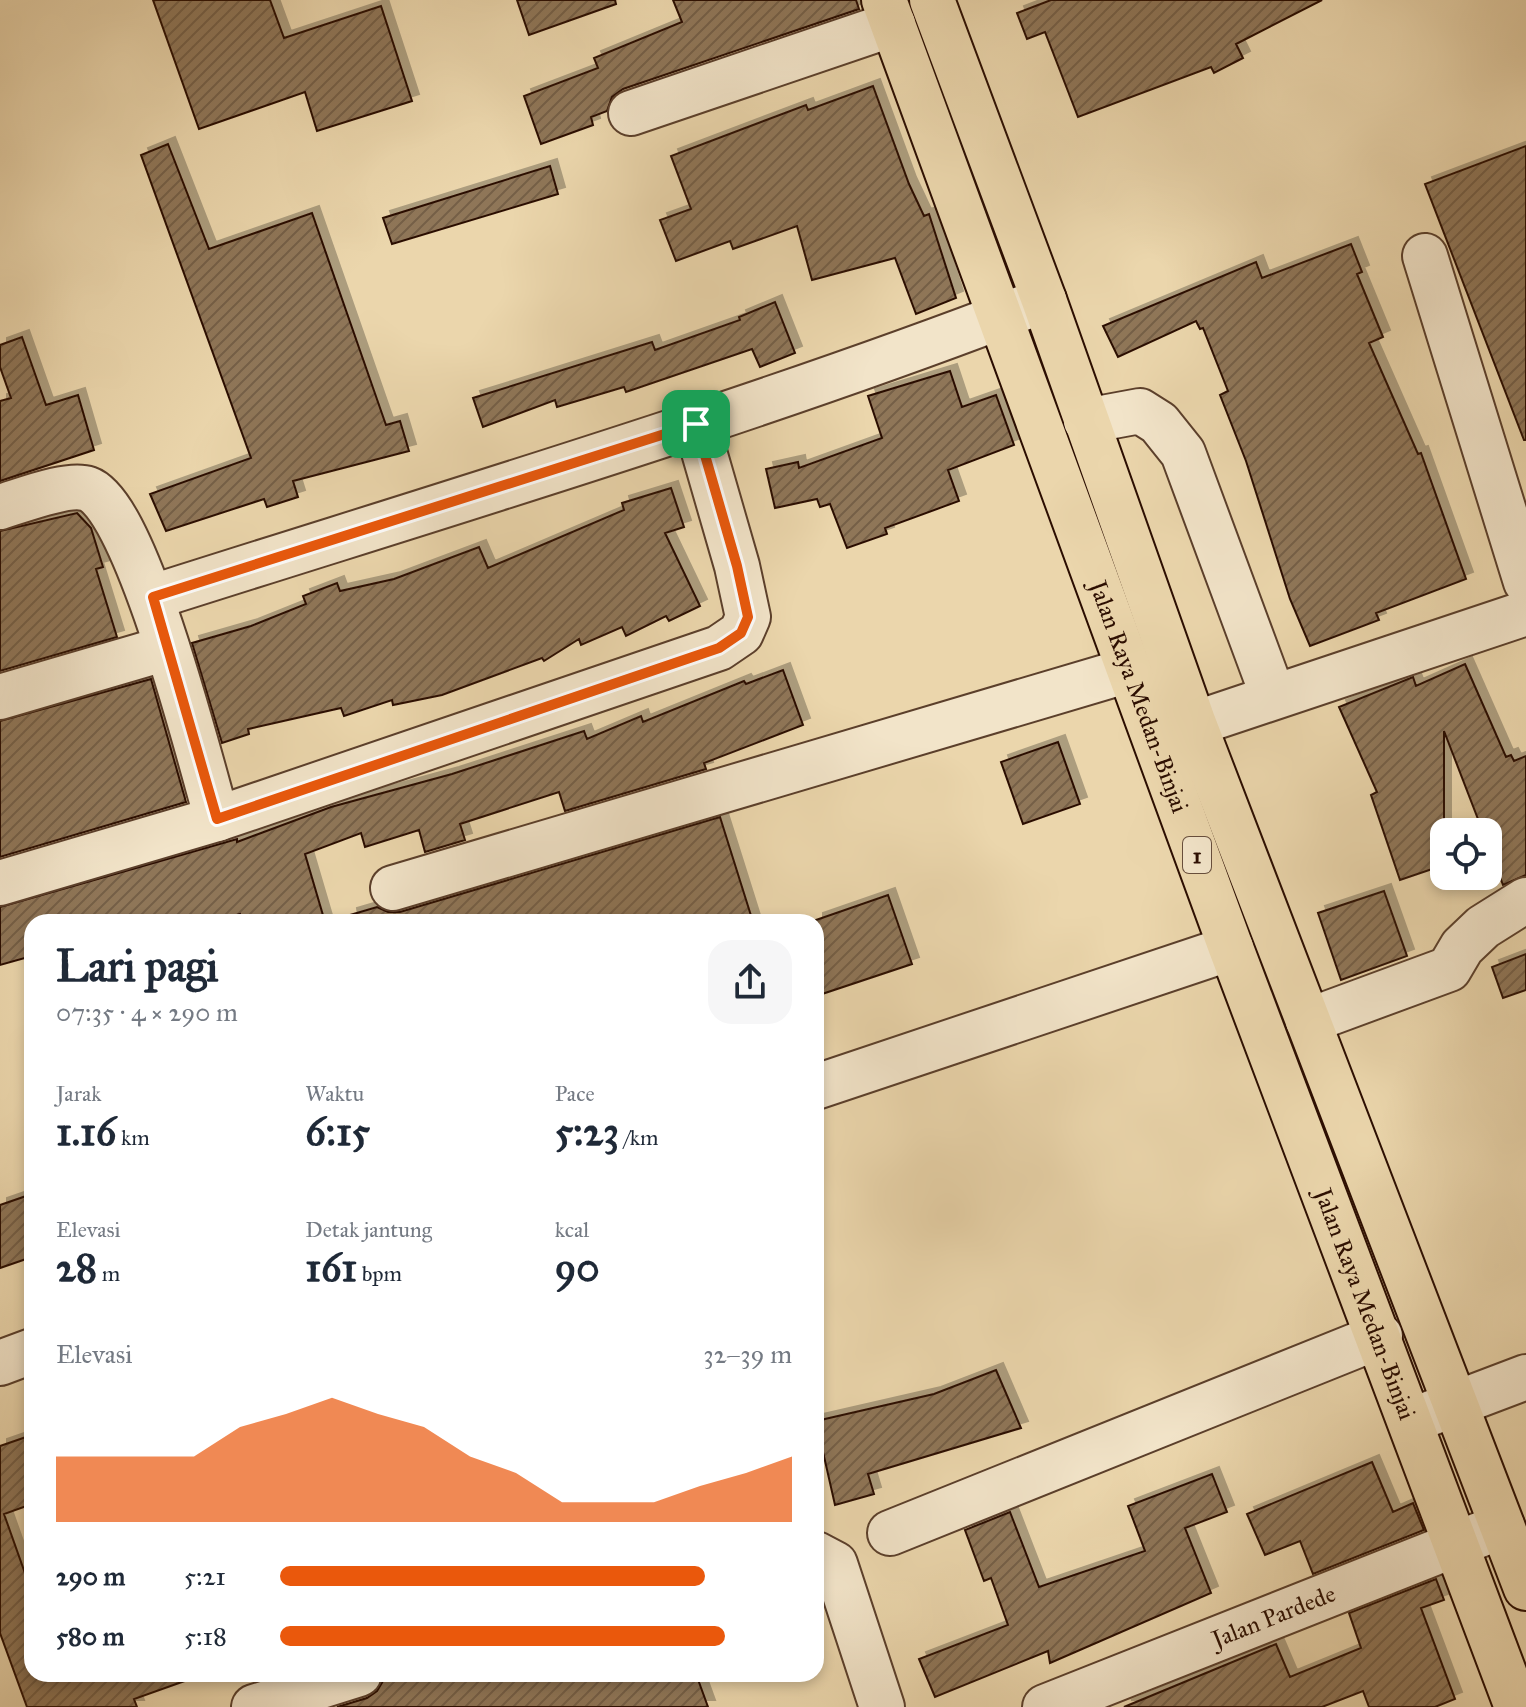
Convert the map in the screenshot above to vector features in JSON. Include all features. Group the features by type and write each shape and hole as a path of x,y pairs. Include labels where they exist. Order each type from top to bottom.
{"highway":[{"name":"Jalan Raya Medan-Binjai","path":"932,0 1044,300 1194,724 1525,1584"},
{"name":"Jalan Raya Medan-Binjai","path":"894,8 1001,317 1129,670 1517,1707"}],"street":[{"path":"631,113 894,8"},
{"path":"1425,256 1526,582"},
{"path":"153,597 696,424 1044,300"},
{"path":"1086,421 1140,411 1159,423 1183,453 1218,539 1273,696"},
{"path":"0,883 217,819 719,648 741,633 748,617 737,566 696,424"},
{"path":"0,507 77,487 92,490 105,502 153,597 217,819"},
{"path":"1194,724 1526,613"},
{"path":"0,697 167,648"},
{"path":"393,888 1129,670"},
{"path":"1308,1021 1449,969 1462,947 1483,927 1526,900"},
{"path":"824,1084 1231,948"},
{"path":"890,1533 1380,1336"},
{"path":"0,1363 24,1354"},
{"path":"1410,1421 1526,1377"},
{"name":"Jalan Pardede","path":"1045,1707 1502,1526"},
{"path":"824,1558 835,1564 882,1707"},
{"path":"254,1707 334,1682"}],"building":[{"path":"153,0 270,0 284,38 381,6 412,101 317,131 305,92 199,129"},
{"path":"517,0 615,0 616,4 529,35"},
{"path":"673,0 856,0 859,9 623,89 612,97 607,111 591,117 593,125 541,144 524,96 598,68 594,58 682,22"},
{"path":"1051,0 1322,0 1236,44 1243,58 1214,73 1211,67 1078,117 1045,32 1027,39 1017,13"},
{"path":"873,86 909,184 924,216 929,214 956,298 916,314 895,258 812,280 797,226 733,249 730,241 676,261 660,220 691,209 671,156 806,105 808,110"},
{"path":"168,144 209,249 312,213 386,425 400,421 409,451 293,481 298,497 267,507 264,499 166,531 150,494 251,458 141,155"},
{"path":"1526,146 1526,440 1524,440 1425,184"},
{"path":"550,166 558,194 392,244 383,218"},
{"path":"1351,244 1362,272 1357,274 1383,337 1369,343 1418,454 1421,453 1466,579 1376,613 1379,620 1310,646 1290,599 1246,461 1220,395 1228,391 1203,328 1200,329 1196,321 1118,357 1103,326 1256,262 1262,278"},
{"path":"775,302 795,353 760,367 752,349 626,392 624,387 557,407 555,400 483,427 473,398 652,342 655,350 740,320 739,317"},
{"path":"22,337 46,405 78,395 94,450 0,481 0,401 11,398 0,367 0,345"},
{"path":"950,371 962,407 996,395 1014,445 948,470 959,501 885,528 887,534 847,548 830,504 820,507 817,499 775,508 766,469 798,462 799,468 882,438 868,396"},
{"path":"671,488 684,527 665,533 700,606 669,621 666,616 626,636 622,627 581,645 579,639 544,661 542,658 442,695 393,705 392,700 344,716 341,708 248,729 249,734 222,743 192,643 251,626 306,604 303,596 337,583 340,591 394,579 479,547 488,568 624,510 622,503"},
{"path":"77,513 91,528 103,567 96,569 117,637 0,671 0,531"},
{"path":"1465,664 1506,757 1511,755 1514,761 1526,756 1526,875 1503,885 1502,818 1478,818 1444,731 1444,818 1430,818 1430,870 1400,880 1371,795 1377,792 1339,707 1413,677 1416,686"},
{"path":"783,670 803,725 704,763 706,769 565,811 559,792 460,824 465,840 425,852 419,830 365,847 361,833 305,854 323,914 24,914 24,958 0,965 0,907 237,839 237,842 331,807 452,774 584,731 587,739 641,716 643,722 744,681 746,684"},
{"path":"151,679 186,802 0,857 0,721"},
{"path":"1058,742 1080,804 1023,824 1001,762"},
{"path":"720,817 750,914 353,914 377,907 388,912 400,912"},
{"path":"1384,891 1407,956 1341,980 1318,913"},
{"path":"888,895 912,964 824,993 824,917"},
{"path":"1526,954 1526,990 1503,998 1492,967"},
{"path":"24,1197 24,1260 0,1268 0,1205"},
{"path":"996,1370 1021,1428 868,1474 874,1494 835,1505 824,1456 824,1419 934,1394"},
{"path":"24,1438 24,1507 4,1514 24,1570 24,1682 182,1682 134,1699 137,1707 27,1707 0,1633 0,1446"},
{"path":"1372,1462 1393,1512 1413,1503 1424,1530 1313,1574 1300,1541 1265,1555 1247,1514"},
{"path":"1212,1474 1227,1512 1185,1528 1211,1593 1050,1663 1048,1651 935,1697 919,1659 1008,1625 991,1578 984,1581 965,1530 1010,1512 1039,1587 1145,1551 1128,1506"},
{"path":"1436,1579 1444,1600 1421,1608 1455,1699 1435,1707 1369,1707 1363,1691 1322,1707 1124,1707 1276,1644 1290,1677 1361,1648 1349,1613"},
{"path":"382,1682 699,1682 708,1707 337,1707 367,1698"}],"route":[{"path":"696,424 737,566 748,617 741,633 719,648 217,819 153,597 696,424"}]}
